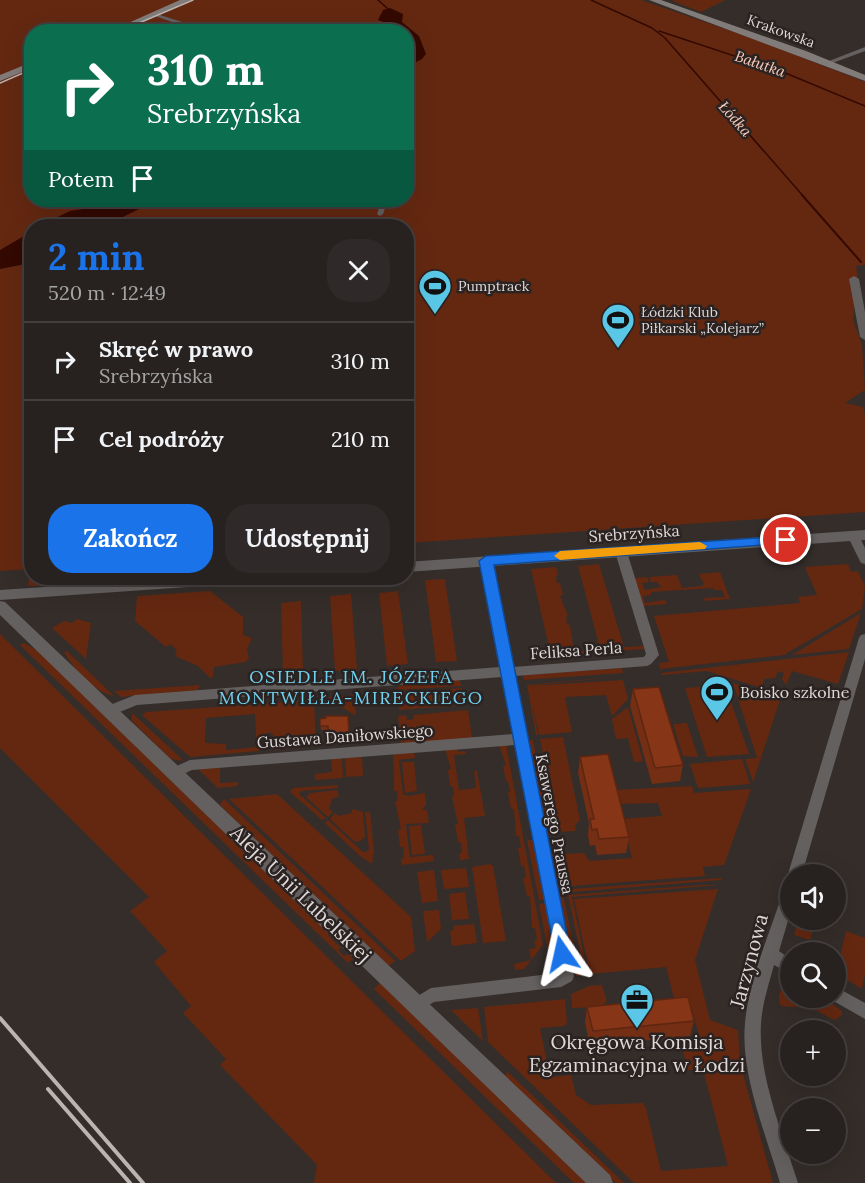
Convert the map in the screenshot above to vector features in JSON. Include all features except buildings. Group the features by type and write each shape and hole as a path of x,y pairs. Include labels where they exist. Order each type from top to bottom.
{"main road":[{"path":"131,24 187,0"},
{"name":"Krakowska","path":"653,0 865,78"},
{"path":"0,78 24,68"}],"street":[{"path":"154,14 184,24"},
{"path":"828,63 865,49"},
{"path":"380,214 382,207"},
{"path":"854,279 860,321 865,337"},
{"path":"859,535 865,560"},
{"name":"Srebrzyńska","path":"414,566 859,535"},
{"name":"Feliksa Perla","path":"110,711 135,700 651,660 653,655 621,552"},
{"name":"Ksawerego Praussa","path":"417,1005 431,995 561,981 566,976 486,561"},
{"path":"0,595 145,585"},
{"name":"Aleja Unii Lubelskiej","path":"0,606 602,1183"},
{"path":"798,864 865,638"},
{"name":"Gustawa Daniłowskiego","path":"175,773 190,765 520,739"},
{"name":"Jarzynowa","path":"780,922 753,1024 757,1068 789,1183"},
{"path":"770,954 780,960"},
{"path":"846,1000 865,1012"}],"shaded area":[{"path":"0,0 641,0 757,40 865,82 865,265 856,266 858,278 852,278 855,301 853,320 862,345 865,390 845,403 863,407 865,415 865,512 414,543 414,219 24,219 24,569 0,571"},
{"path":"725,0 701,12 672,1"},
{"path":"390,8 403,14 402,22 404,24 388,24 378,20 383,10"},
{"path":"414,32 419,36 426,54 414,63 414,43"},
{"path":"96,207 138,207 139,209 119,219 53,219 70,211"},
{"path":"24,236 24,264 0,269 0,250"},
{"path":"599,564 624,647 643,646 644,649 601,652 578,566"},
{"path":"848,564 851,572 858,571 865,586 862,609 784,655 660,669 659,663 669,662 654,616 800,603 798,597 817,595 805,567"},
{"path":"556,567 557,583 560,583 563,595 560,596 568,616 566,617 567,624 570,625 573,646 577,651 593,650 594,653 551,656 531,569"},
{"path":"720,572 730,599 705,601 704,598 725,597 722,590 713,588 651,592 651,595 643,596 645,603 665,600 667,604 643,606 635,578 647,577 649,582 642,583 645,590 661,587 657,582 651,582 649,577 677,575 682,588 702,586 704,584 699,574"},
{"path":"445,579 457,661 436,662 425,580"},
{"path":"210,591 243,617 243,635 252,638 247,649 249,659 245,662 214,667 213,677 210,678 198,666 177,657 175,654 177,651 171,644 166,647 135,621 137,596"},
{"path":"398,591 408,664 387,666 379,593"},
{"path":"351,594 357,669 335,671 330,596"},
{"path":"301,601 303,672 283,674 281,603"},
{"path":"861,613 849,649 792,655"},
{"path":"77,619 91,623 86,659 52,628 64,621 72,623"},
{"path":"0,634 556,1183 314,1183 317,1165 220,1065 226,1059 183,1013 191,1006 154,962 167,951 130,911 149,897 0,748"},
{"path":"24,643 38,651 330,933 328,935 341,948 338,950 344,956 348,954 353,959 348,963 20,645"},
{"path":"67,651 114,696 99,690 85,679 64,652"},
{"path":"849,652 838,684 792,671 786,685 782,679 784,673 778,671 775,678 764,679 762,688 707,671 662,675 661,673"},
{"path":"622,668 623,673 524,680 523,675"},
{"path":"624,676 528,686 623,680 628,699 612,716 606,695 565,697 572,732 539,735 531,698 538,735 536,735 527,685"},
{"path":"459,680 462,686 398,690 398,687 403,685"},
{"path":"733,683 781,697 753,782 745,759 757,758"},
{"path":"200,685 198,690 121,697 114,691"},
{"name":"Boisko szkolne","path":"725,685 749,754 707,757 685,688"},
{"path":"462,688 464,705 399,710 398,693"},
{"path":"354,695 356,714 354,715 327,697"},
{"path":"314,700 316,746 271,750 271,743 266,743 274,736 270,732 256,739 255,714 206,718 205,743 226,744 226,750 259,747 259,751 190,757 142,715 146,712"},
{"path":"628,707 643,761 634,762 628,738 616,739 612,719"},
{"path":"468,710 472,738 401,744 398,716 406,715 407,720 414,719 413,715"},
{"path":"132,713 184,761 171,759 132,721"},
{"path":"687,723 698,757 683,756 673,724"},
{"path":"563,737 580,820 575,825 576,831 559,832 540,739"},
{"path":"528,740 533,740 552,834 547,835"},
{"path":"506,744 543,945 524,969 515,970 514,964 531,960 529,949 536,948 534,941 537,940 535,928 532,928 530,896 527,896 523,878 526,877 524,866 521,866 519,836 516,836 514,809 511,809 508,781 506,781 503,766 506,765 499,745"},
{"path":"457,748 458,752 465,751 466,754 454,755 459,790 476,788 474,771 477,771 485,816 464,818 469,859 460,860 461,842 458,842 455,824 458,824 452,797 454,796 453,786 450,786 448,770 451,769 445,749"},
{"path":"414,751 415,758 399,760 403,794 408,796 425,793 426,806 423,810 427,810 429,823 406,824 410,857 433,855 434,861 402,865 401,858 404,858 398,830 401,829 395,801 398,801 397,791 394,791 393,753"},
{"path":"362,757 363,776 346,777 345,758"},
{"path":"342,758 343,778 315,780 315,774 332,772 331,759"},
{"path":"742,759 750,784 698,788 690,764"},
{"path":"402,762 414,762 417,791 405,793"},
{"path":"220,768 220,783 238,782 238,786 218,788 198,769"},
{"path":"338,785 338,788 301,791 299,794 326,818 322,820 290,792 293,788"},
{"path":"692,786 694,793 751,789 724,865 703,867 705,876 571,886 564,854 584,853 589,861 632,858 622,819 662,816 658,803 619,804 615,790"},
{"path":"337,790 339,796 332,799 329,809 333,812 328,817 306,797 310,793"},
{"path":"277,794 411,917 415,951 401,961 229,799"},
{"path":"224,799 395,961 389,966 222,807 220,804"},
{"path":"353,809 363,812 365,837 355,842 330,819 335,813 339,816 351,813"},
{"path":"365,812 370,812 374,852 372,864 360,856 325,823 328,820 363,852 366,852 369,849"},
{"path":"421,825 425,854 412,855 409,826"},
{"path":"527,840 533,840 544,900 539,900"},
{"path":"555,854 580,976 576,976 551,855"},
{"path":"490,864 493,866 506,941 483,943 472,867"},
{"path":"466,868 469,887 444,889 441,870"},
{"path":"434,870 438,901 422,903 417,872"},
{"path":"722,878 721,880 572,892 571,889"},
{"path":"719,885 572,897 588,975 585,975 568,895"},
{"path":"718,889 695,960 710,1020 738,1030 740,1063 773,1183 634,1183 488,1042 484,1007 565,999 567,1023 564,1026 540,1028 550,1077 571,1075 576,1095 591,1105 643,1103 661,1171 728,1166 703,1069 688,1070 682,1047 698,1043 700,1039 691,1006 686,1002 675,1002 666,967 590,974 574,899"},
{"path":"465,892 469,919 452,920 449,894"},
{"path":"546,903 557,965 551,967 539,904"},
{"path":"439,910 441,929 427,942 423,911"},
{"path":"474,924 477,943 452,946 450,931 454,930 453,926"},
{"path":"795,930 813,930 810,940 794,935"},
{"path":"846,931 865,938 865,974 862,989 846,979 846,942 843,942"},
{"path":"381,982 588,1183 574,1183 374,989"},
{"path":"602,985 607,1001 601,1007 572,1008 571,994 589,986"},
{"path":"478,1008 483,1041 451,1010"},
{"path":"806,1008 838,1008 842,1011 842,1015 835,1020"},
{"path":"508,1072 624,1183 616,1183 504,1076"}],"waterway":[{"path":"378,0 388,9"},
{"name":"Łódka","path":"591,0 652,28 665,38 804,197"},
{"name":"Bałutka","path":"659,31 783,72 865,106"},
{"name":"Łódka","path":"802,195 861,262"}],"tram line":[{"path":"137,24 193,0"},
{"path":"0,83 24,72"}],"railway":[{"path":"0,1018 143,1183"},
{"path":"48,1089 130,1183"}],"slow traffic":[{"path":"560,556 700,546"}],"place":[{"name":"Pumptrack","path":"435,315"},
{"name":"Łódzki Klub Piłkarski „Kolejarz”","path":"618,349"},
{"name":"Boisko szkolne","path":"717,721"},
{"name":"Okręgowa Komisja Egzaminacyjna w Łodzi","path":"637,1029"}],"district":[{"name":"OSIEDLE IM. JÓZEFA MONTWIŁŁA-MIRECKIEGO","path":"351,687"}],"route":[{"path":"562,954 486,561 786,540"}]}
